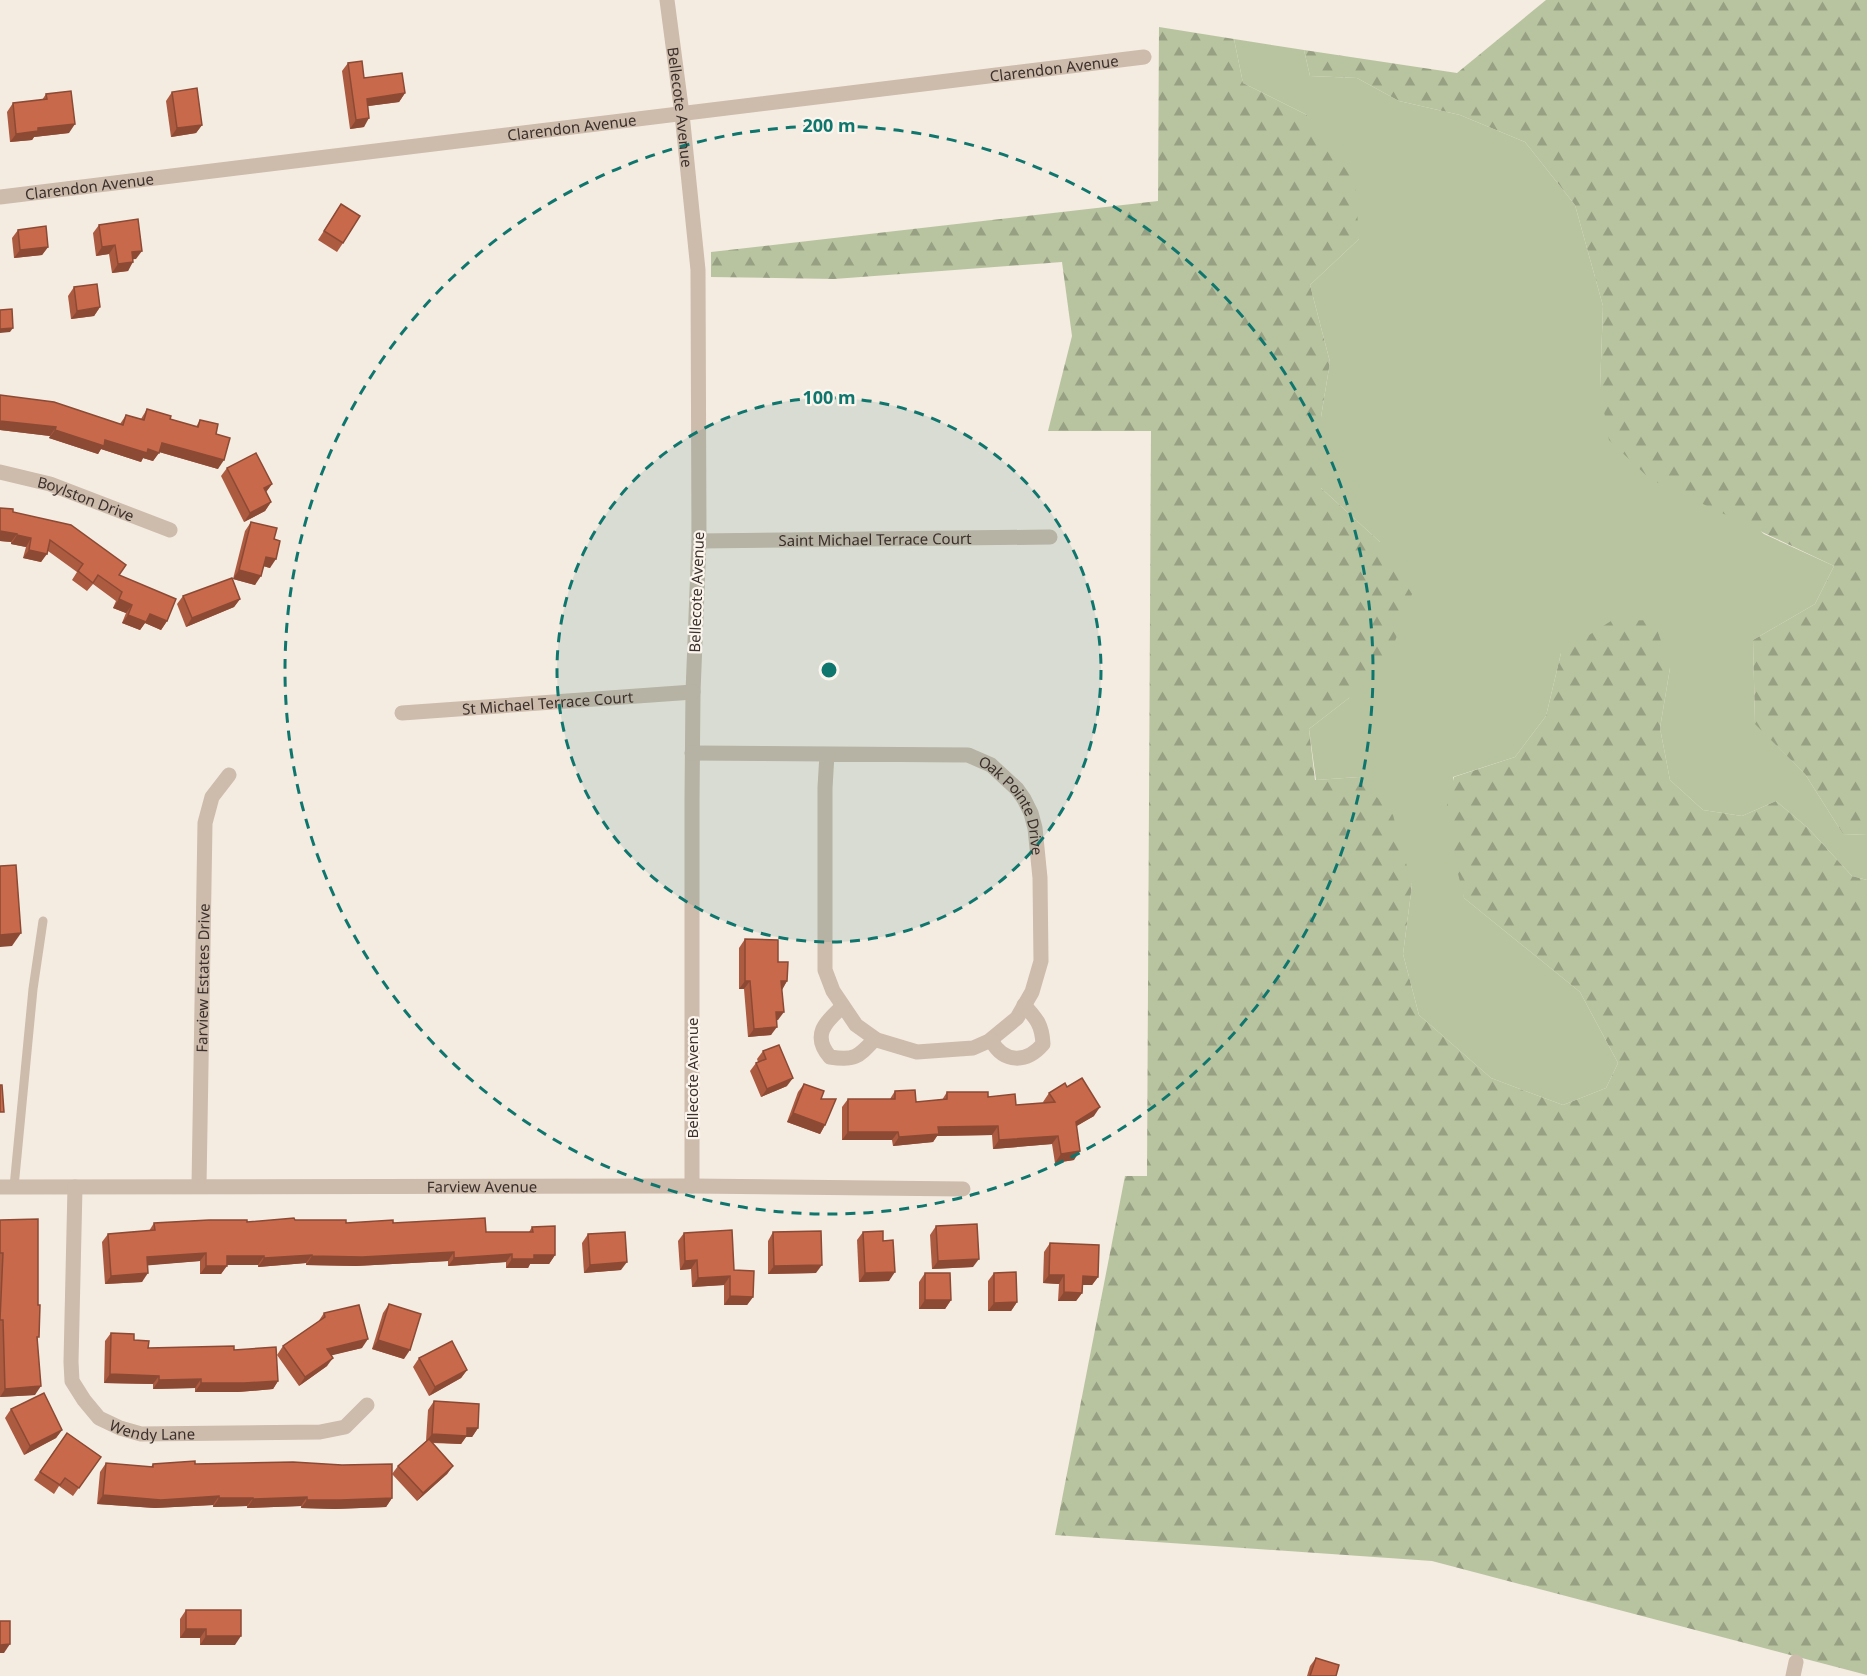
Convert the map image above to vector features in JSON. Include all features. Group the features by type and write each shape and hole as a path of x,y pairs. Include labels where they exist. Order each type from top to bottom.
{"street":[{"name":"Bellecote Avenue","path":"667,0 682,114 698,270 699,541 692,753 692,1186"},
{"name":"Clarendon Avenue","path":"0,197 1144,57"},
{"name":"Boylston Drive","path":"0,472 50,484 170,530"},
{"name":"Saint Michael Terrace Court","path":"699,541 1050,537"},
{"name":"St Michael Terrace Court","path":"402,713 693,692"},
{"name":"Oak Pointe Drive","path":"692,753 968,755 991,765 1017,789 1035,828 1040,878 1041,961 1032,992 1017,1018 991,1040 973,1048 917,1052 875,1039 856,1026 842,1007 825,970 826,754"},
{"name":"Farview Estates Drive","path":"199,1186 205,823 212,796 229,775"},
{"path":"991,1040 994,1046 1004,1054 1020,1059 1035,1054 1043,1044 1042,1029 1024,1005"},
{"path":"842,1007 827,1020 820,1034 822,1048 830,1057 849,1060 864,1051 875,1039"},
{"name":"Farview Avenue","path":"7,1187 692,1186 963,1189"},
{"name":"Wendy Lane","path":"75,1187 72,1381 99,1418 120,1428 141,1434 320,1432 345,1427 367,1406"}],"lane":[{"path":"7,1187 43,921"}],"green space":[{"path":"1546,0 1867,0 1867,835 1843,834 1805,774 1755,724 1753,640 1815,604 1834,566 1650,479 1609,440 1600,388 1603,306 1575,205 1525,142 1460,115 1399,101 1357,78 1310,76 1304,50 1457,73"},
{"path":"1159,27 1234,39 1243,83 1307,115 1355,182 1359,239 1310,285 1330,362 1321,417 1321,488 1380,542 1412,594 1390,655 1349,698 1309,729 1315,780 1359,777 1393,815 1412,885 1403,954 1419,1015 1491,1078 1563,1105 1606,1088 1618,1063 1580,992 1464,898 1444,817 1454,777 1515,757 1546,716 1561,653 1611,621 1654,620 1670,668 1660,728 1670,780 1703,810 1742,816 1776,801 1808,828 1852,876 1867,880 1867,1675 1432,1561 1055,1535 1125,1176 1147,1176 1151,431 1048,431 1072,336 1062,262 834,279 711,277 711,252 1158,201"},
{"path":"1234,39 1304,50 1310,76 1357,78 1399,101 1460,115 1525,142 1575,205 1603,306 1600,388 1764,534 1834,566 1815,604 1753,640 1755,723 1805,774 1843,834 1867,835 1867,880 1852,876 1808,828 1776,801 1742,816 1703,810 1670,780 1660,728 1670,668 1561,653 1546,716 1515,757 1453,777 1464,898 1580,992 1618,1063 1606,1088 1563,1105 1491,1078 1419,1015 1403,954 1412,885 1359,777 1316,780 1309,729 1349,698 1380,542 1321,488 1321,417 1330,362 1310,285 1359,239 1307,115 1243,83"}],"building":[{"path":"362,61 364,78 402,73 405,93 367,99 369,118 356,120 348,63"},
{"path":"197,88 202,125 177,128 172,92"},
{"path":"71,91 75,124 38,128 38,131 16,134 13,103 47,99 46,94"},
{"path":"341,204 360,216 343,243 324,231"},
{"path":"138,219 142,251 132,252 133,262 118,264 115,245 102,247 99,225"},
{"path":"46,226 48,247 20,250 18,230"},
{"path":"97,284 100,307 77,311 74,287"},
{"path":"12,309 13,328 0,329 0,310"},
{"path":"0,395 54,402 123,425 126,415 144,420 147,409 198,427 200,420 218,424 216,434 230,438 224,460 162,443 159,453 148,449 147,453 105,440 104,446 55,430 56,427 0,421"},
{"path":"256,453 272,484 264,488 271,502 250,513 227,468"},
{"path":"0,508 13,509 13,512 71,525 126,565 119,575 176,599 167,621 150,614 146,622 128,615 132,605 119,599 122,592 98,575 93,583 78,571 83,564 50,540 47,554 29,550 31,538 0,531"},
{"path":"251,522 277,528 274,539 280,541 276,559 266,557 261,576 239,570"},
{"path":"232,578 240,599 192,618 183,596"},
{"path":"16,865 21,933 0,935 0,866"},
{"path":"745,939 778,940 778,962 788,962 787,981 781,981 784,1012 776,1012 777,1027 754,1029 750,981 745,981"},
{"path":"779,1045 793,1078 767,1089 756,1063 766,1059 763,1051"},
{"path":"1082,1078 1100,1107 1076,1122 1080,1151 1061,1154 1058,1136 999,1140 998,1126 938,1127 939,1134 899,1137 898,1132 848,1132 848,1099 895,1099 895,1091 915,1090 916,1102 947,1099 947,1092 988,1092 988,1097 1015,1094 1016,1105 1055,1102 1049,1093 1065,1083 1067,1087"},
{"path":"804,1084 824,1091 821,1099 836,1099 825,1125 793,1113"},
{"path":"0,1085 2,1085 4,1112 0,1112"},
{"path":"294,1218 295,1220 346,1220 346,1223 393,1220 393,1223 485,1218 486,1232 533,1232 532,1227 555,1226 555,1255 534,1255 534,1259 512,1259 512,1254 454,1258 454,1252 362,1257 227,1256 227,1266 206,1266 206,1253 147,1257 148,1273 111,1276 108,1234 155,1230 154,1223 209,1220 247,1220 247,1222"},
{"path":"38,1219 38,1305 40,1305 39,1337 37,1337 41,1386 5,1389 3,1320 0,1320 3,1253 0,1253 0,1220"},
{"path":"977,1224 979,1259 938,1261 936,1226"},
{"path":"732,1230 734,1270 754,1271 753,1297 730,1296 730,1276 698,1278 697,1260 685,1261 684,1233"},
{"path":"821,1231 822,1265 774,1266 773,1232"},
{"path":"883,1231 883,1241 893,1240 895,1272 865,1273 863,1232"},
{"path":"625,1232 627,1262 590,1265 588,1234"},
{"path":"1050,1243 1099,1245 1098,1277 1083,1276 1082,1293 1064,1292 1064,1275 1049,1275"},
{"path":"1016,1272 1017,1302 994,1303 994,1273"},
{"path":"925,1273 950,1273 951,1300 925,1300"},
{"path":"389,1304 421,1314 410,1350 378,1340"},
{"path":"359,1305 368,1339 327,1349 333,1358 305,1377 283,1346 325,1317 324,1313"},
{"path":"111,1333 134,1334 134,1340 149,1341 148,1348 234,1346 234,1350 276,1347 278,1381 201,1383 201,1379 159,1380 159,1376 110,1374"},
{"path":"452,1341 467,1370 435,1387 419,1358"},
{"path":"44,1393 62,1430 30,1446 11,1409"},
{"path":"434,1401 479,1404 478,1428 467,1428 467,1436 432,1434"},
{"path":"67,1433 101,1457 79,1488 65,1478 60,1485 40,1472"},
{"path":"429,1439 453,1466 423,1493 398,1466"},
{"path":"195,1461 195,1464 293,1462 342,1465 392,1464 392,1498 307,1500 307,1497 253,1499 219,1498 219,1496 161,1500 103,1495 106,1463 153,1467 153,1464"},
{"path":"186,1610 241,1610 241,1636 206,1636 206,1629 186,1629"},
{"path":"0,1621 10,1621 10,1644 0,1645"},
{"path":"1316,1658 1339,1665 1336,1676 1310,1676"}]}
